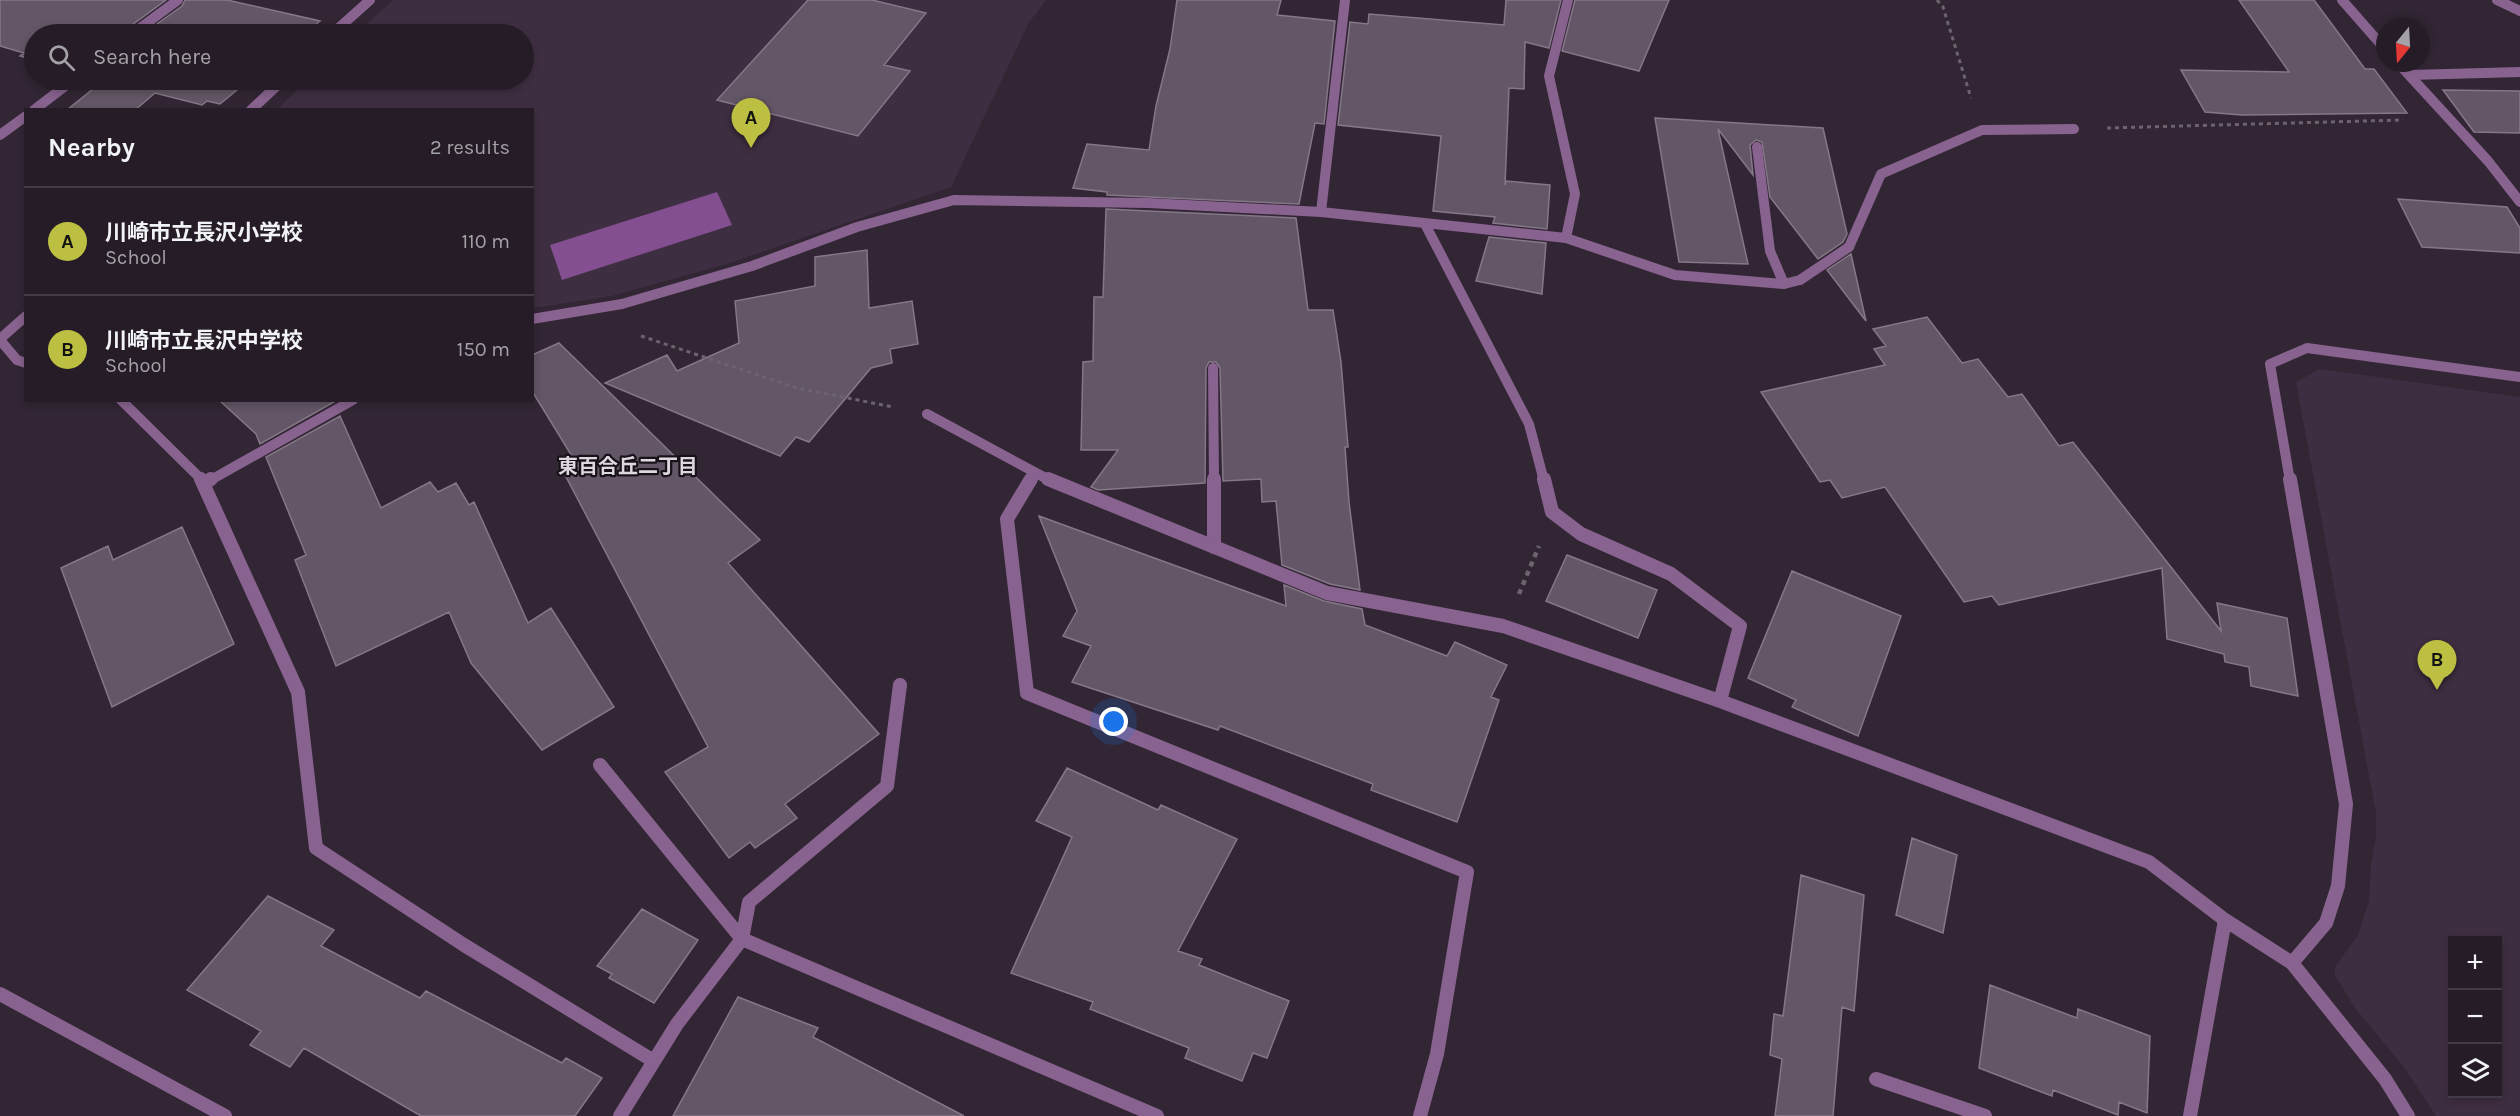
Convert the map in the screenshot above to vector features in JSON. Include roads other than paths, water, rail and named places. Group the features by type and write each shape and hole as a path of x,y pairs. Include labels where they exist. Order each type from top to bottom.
{"street":[{"path":"146,24 178,0"},
{"path":"343,24 370,0"},
{"path":"1321,212 1345,0"},
{"path":"1566,238 1575,194 1549,76 1568,0"},
{"path":"2342,0 2376,39"},
{"path":"2497,0 2520,11"},
{"path":"2407,72 2447,119 2488,161 2520,202"},
{"path":"2410,75 2520,72"},
{"path":"37,108 60,90"},
{"path":"253,108 272,90"},
{"path":"0,135 24,117"},
{"path":"534,319 622,304 752,266 857,227 954,200 1148,203 1321,212 1566,238 1675,275 1784,284 1800,280 1849,247 1881,174 1982,130 2074,129"},
{"path":"1757,147 1770,250 1784,284"},
{"path":"1425,224 1529,424 1552,512 1581,534 1671,574 1740,626 1720,701"},
{"path":"24,318 0,340 17,360 24,362"},
{"path":"2292,963 2326,923 2338,886 2346,804 2270,364 2307,348 2520,377"},
{"path":"1213,368 1214,547"},
{"path":"123,402 205,483 298,692 316,848 464,945 652,1060"},
{"path":"205,483 350,402"},
{"path":"927,414 1034,474 1327,593 1503,626 1720,701 2149,862 2225,920 2292,963 2385,1079 2408,1116"},
{"path":"1034,474 1007,519 1027,693 1467,872 1437,1054 1420,1116"},
{"path":"620,1116 652,1060 719,965 742,939 750,902 887,786 900,685"},
{"path":"600,765 742,939 1157,1116"},
{"path":"2190,1116 2225,920"},
{"path":"0,994 225,1116"},
{"path":"1876,1079 1985,1116"}],"place":[{"name":"川崎市立長沢小学校","path":"751,148"},
{"name":"川崎市立長沢中学校","path":"2437,690"}],"district":[{"name":"東百合丘二丁目","path":"628,466"}]}
